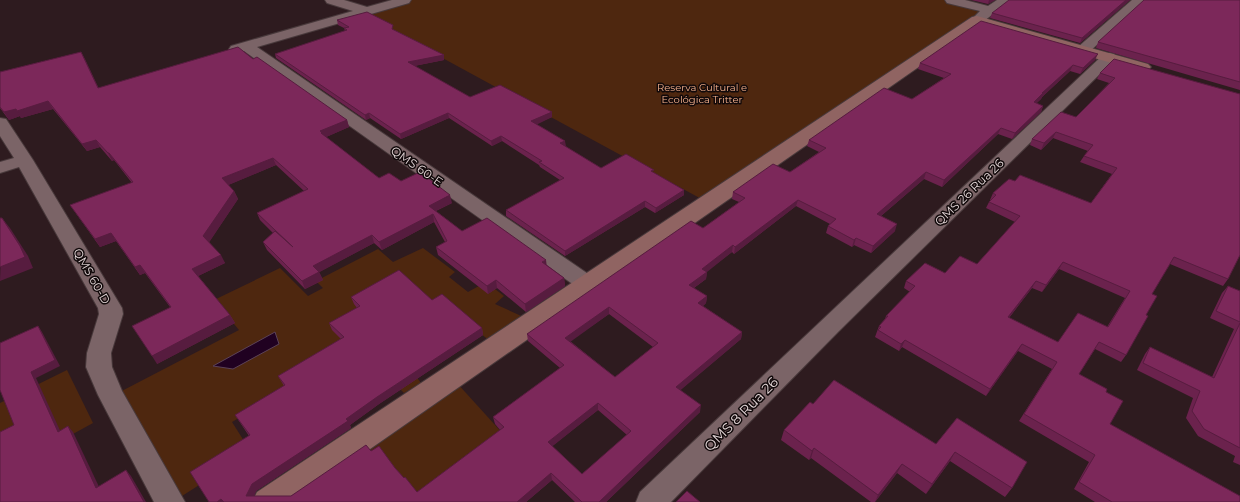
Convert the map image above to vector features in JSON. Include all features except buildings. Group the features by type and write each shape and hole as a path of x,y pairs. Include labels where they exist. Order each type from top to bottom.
{"street":[{"path":"331,0 366,11"},
{"path":"223,53 405,0"},
{"path":"951,0 983,15 1083,50 1160,72"},
{"path":"268,502 589,285 1005,0"},
{"path":"1083,50 1139,0"},
{"name":"QMS 60-E","path":"246,46 589,285"},
{"name":"QMS 26 Rua 26","path":"830,326 1109,57"},
{"name":"QMS 60-D","path":"0,123 24,160 110,308 111,314 99,353 99,367 111,395 170,502"},
{"path":"0,168 24,160"},
{"name":"QMS 8 Rua 26","path":"651,502 830,326"}],"green space":[{"name":"Reserva Cultural e Ecológica Tritter","path":"403,0 949,0 986,10 707,202 358,12"},
{"path":"423,248 455,272 449,277 468,292 486,282 504,296 495,304 528,319 491,342 452,310 412,371 421,383 404,393 375,364 379,334 232,422 251,452 182,496 116,394 239,330 214,300 280,268 308,296 323,288 316,281 378,249 393,262"},
{"path":"67,370 93,423 0,474 0,403"},
{"path":"456,382 516,448 414,502 365,444"}],"shaded area":[{"path":"275,332 279,344 233,369 213,366"}]}
